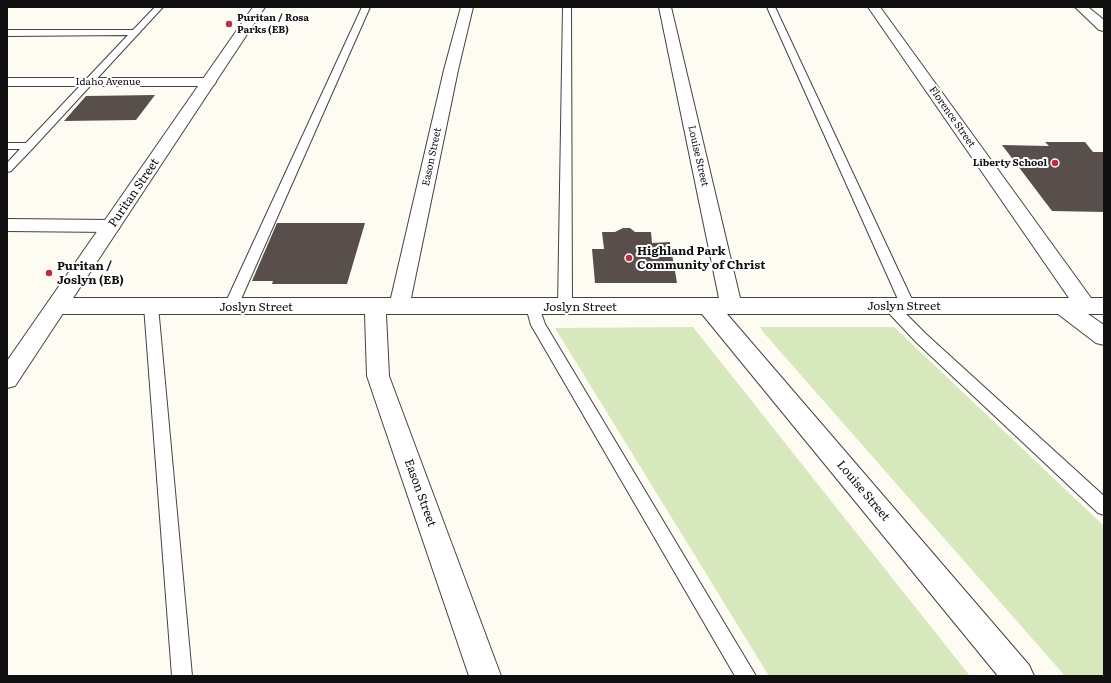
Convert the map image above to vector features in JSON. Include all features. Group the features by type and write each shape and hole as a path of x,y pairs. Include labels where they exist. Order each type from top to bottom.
{"street":[{"name":"Puritan Street","path":"7,379 259,7"},
{"name":"Eason Street","path":"467,7 387,307 378,376 485,676"},
{"name":"Louise Street","path":"665,7 720,306 1018,676"},
{"name":"Florence Street","path":"874,7 1094,306"},
{"path":"1080,7 1104,27"},
{"name":"Idaho Avenue","path":"7,82 209,82"},
{"path":"7,225 111,226"},
{"name":"Joslyn Street","path":"56,306 1094,306"},
{"path":"1063,306 1104,337"}],"lane":[{"path":"7,169 159,7"},
{"path":"231,306 366,7"},
{"path":"565,307 567,7"},
{"path":"771,7 899,306 921,338 1104,507"},
{"path":"7,33 135,32"},
{"path":"7,146 29,146"},
{"path":"151,306 182,676"},
{"path":"533,307 538,325 746,676"}],"green space":[{"path":"693,327 970,676 769,676 555,328"},
{"path":"760,327 894,327 1104,526 1104,676 1065,676"}],"building":[{"path":"155,95 136,120 64,121 86,96"},
{"path":"1045,142 1085,142 1093,152 1104,152 1104,212 1052,211 1002,145 1049,146"},
{"path":"277,223 365,223 347,284 272,284 273,281 252,281"},
{"name":"Highland Park Community of Christ","path":"623,228 630,228 635,232 651,232 652,243 670,242 677,283 595,283 592,249 604,249 602,232 615,232"}],"place":[{"name":"Puritan / Rosa Parks (EB)","path":"229,24"},
{"name":"Liberty School","path":"1055,163"},
{"name":"Highland Park Community of Christ","path":"629,258"},
{"name":"Puritan / Joslyn (EB)","path":"49,273"}]}
